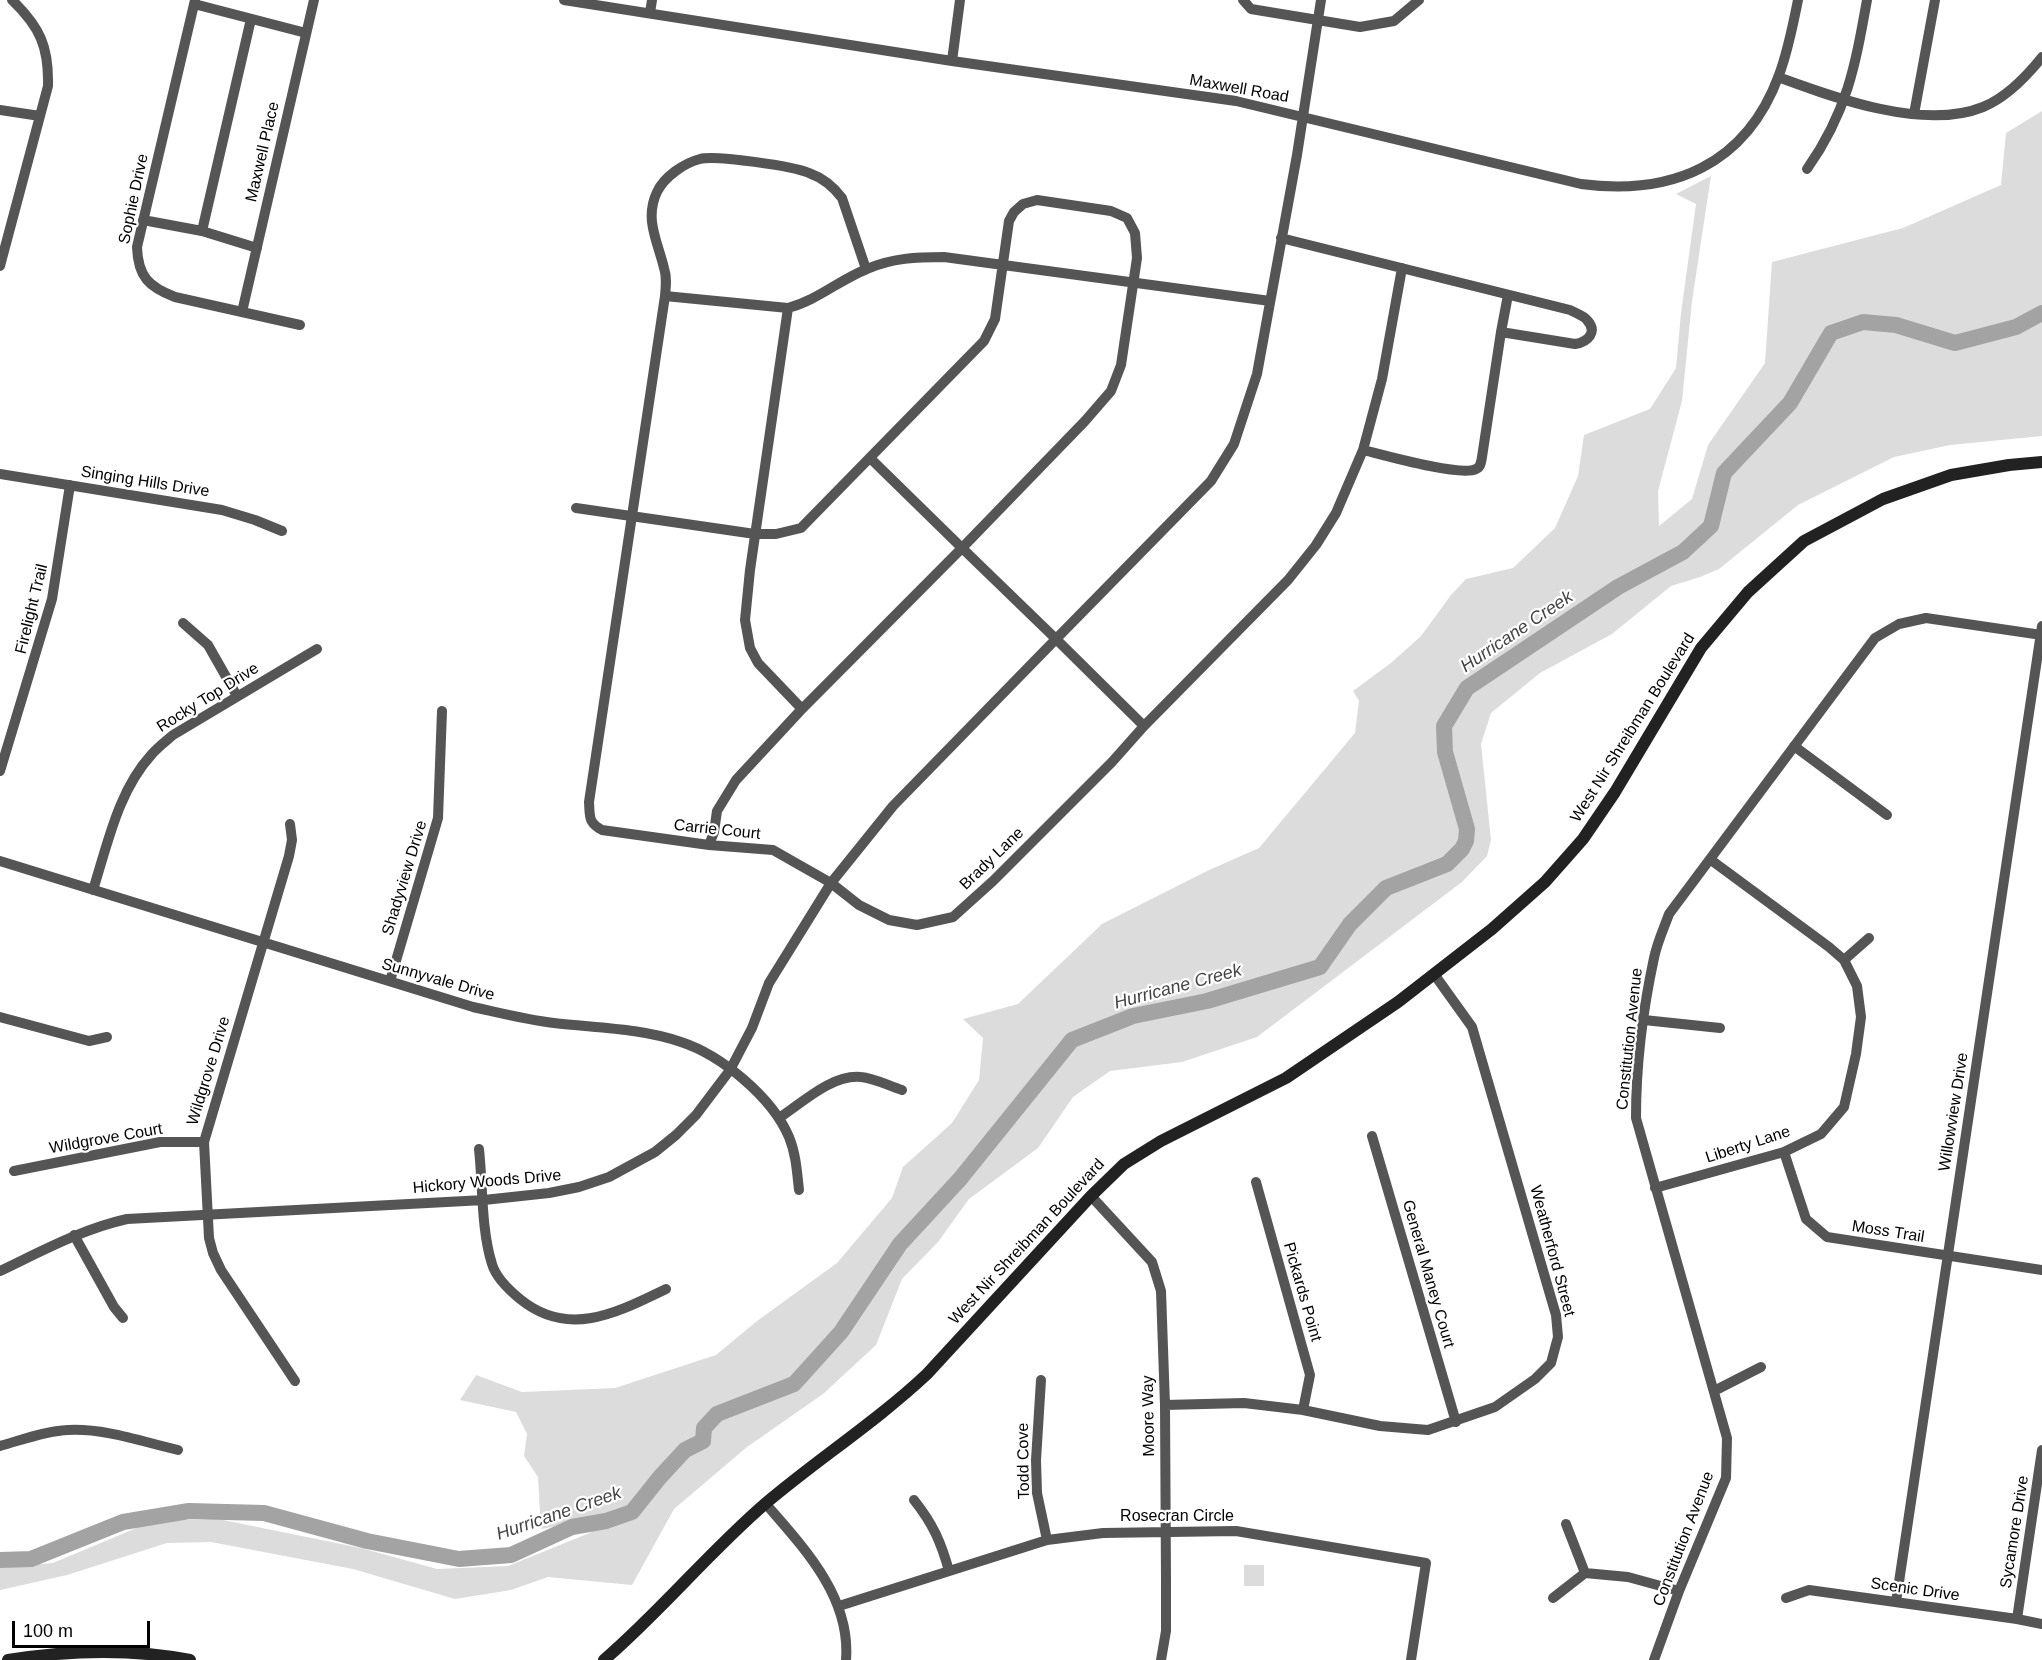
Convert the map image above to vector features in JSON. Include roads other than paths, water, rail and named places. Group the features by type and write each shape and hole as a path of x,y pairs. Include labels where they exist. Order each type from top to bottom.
{"main road":[{"name":"West Nir Shreibman Boulevard","path":"604,1660 765,1503 904,1395 927,1374 1091,1196 1124,1164 1161,1141 1286,1078 1398,1002 1492,929 1545,882 1582,839 1615,792 1701,648 1748,592 1804,541 1883,499 1951,475 2042,462"},
{"path":"8,1660 76,1651 119,1651 190,1660"}],"street":[{"path":"0,266 48,86 45,48 39,32 27,14 12,0"},
{"name":"Maxwell Place","path":"242,312 314,0"},
{"name":"Maxwell Road","path":"564,0 1236,101 1581,184 1626,188 1670,182 1706,166 1726,152 1746,133 1758,118 1779,77 1787,53 1798,0"},
{"path":"650,13 652,0"},
{"path":"952,60 960,0"},
{"path":"1243,0 1251,9 1360,27 1394,21 1419,0"},
{"name":"Hickory Woods Drive","path":"0,1271 74,1235 100,1225 127,1219 484,1200 549,1193 579,1187 631,1166 655,1152 676,1135 696,1115 730,1070 752,1028 769,983 831,883 893,806 1211,481 1233,444 1257,375 1321,0"},
{"path":"1807,169 1824,144 1844,100 1857,56 1867,0"},
{"path":"1914,114 1935,0"},
{"path":"194,2 306,33"},
{"name":"Sophie Drive","path":"194,2 143,220 137,260 142,274 159,291 175,297 300,325"},
{"path":"202,231 251,19"},
{"path":"1779,77 1867,106 1914,114 1951,115 1983,107 2007,93 2030,72 2042,57"},
{"path":"0,110 40,116"},
{"path":"632,517 665,296 665,269 652,231 652,208 657,191 665,182 680,168 699,159 722,158 807,172 823,180 842,198 866,269"},
{"path":"576,508 755,534 776,534 801,528 984,341 995,319 1009,222 1014,212 1023,204 1037,200 1111,211 1127,218 1135,233 1137,258 1121,365 1111,391 1085,422 802,709 736,780 717,811 714,832 709,845"},
{"path":"143,220 202,231 257,248"},
{"path":"1281,238 1570,310 1581,315 1591,327 1591,335 1585,342 1575,344 1501,332"},
{"path":"665,296 788,308 806,303 866,269 911,256 944,257 1270,301"},
{"name":"Brady Lane","path":"831,883 859,905 889,920 917,925 952,916 993,881 1112,762 1144,726 1288,580 1336,513 1363,450 1382,379 1402,268"},
{"path":"1363,450 1455,470 1474,470 1480,466 1508,295"},
{"path":"788,308 755,534 745,620 750,648 768,675 802,709"},
{"path":"870,458 1144,726"},
{"name":"Singing Hills Drive","path":"0,474 222,510 282,531"},
{"name":"Firelight Trail","path":"0,771 52,599 70,485"},
{"name":"Carrie Court","path":"632,517 589,802 593,825 602,830 709,845 773,850 831,883"},
{"name":"Constitution Avenue","path":"1654,1660 1679,1591 1726,1478 1727,1438 1635,1118 1644,1020 1654,956 1669,914 1875,638 1899,624 1926,618 2042,632"},
{"path":"183,623 208,645 237,696"},
{"name":"Willowview Drive","path":"1896,1602 2042,632"},
{"name":"Rocky Top Drive","path":"93,890 116,813 137,772 152,753 173,735 317,649"},
{"name":"Shadyview Drive","path":"390,981 438,818 442,711"},
{"path":"1794,746 1887,815"},
{"name":"Wildgrove Drive","path":"290,824 292,840 290,856 204,1142 208,1214 213,1253 221,1270 295,1381"},
{"name":"Liberty Lane","path":"1655,1188 1784,1152 1821,1134 1844,1107 1856,1054 1861,1017 1857,986 1844,960 1711,860"},
{"name":"Sunnyvale Drive","path":"0,861 473,1007 550,1023 656,1035 682,1042 702,1051 730,1070 758,1094 779,1118 789,1136 795,1155 799,1190"},
{"path":"1844,960 1869,938"},
{"name":"Weatherford Street","path":"1165,1405 1244,1403 1303,1410 1380,1426 1428,1430 1495,1407 1535,1378 1551,1363 1558,1337 1556,1315 1472,1028 1434,974"},
{"path":"0,1017 89,1041 107,1037"},
{"path":"1644,1020 1720,1028"},
{"path":"779,1118 844,1078 862,1077 902,1090"},
{"name":"General Maney Court","path":"1372,1136 1456,1422"},
{"name":"Wildgrove Court","path":"14,1171 160,1142 204,1142"},
{"path":"479,1149 486,1238 493,1266 512,1292 537,1310 569,1320 589,1320 609,1315 666,1289"},
{"name":"Moss Trail","path":"1784,1152 1806,1218 1827,1237 2042,1270"},
{"name":"Pickards Point","path":"1256,1182 1310,1376 1303,1410"},
{"name":"Moore Way","path":"1091,1196 1152,1262 1161,1291 1165,1405 1166,1631 1161,1660"},
{"path":"74,1235 114,1307 123,1318"},
{"path":"1714,1391 1761,1367"},
{"name":"Todd Cove","path":"1041,1380 1036,1493 1047,1540"},
{"path":"0,1446 68,1430 99,1432 178,1450"},
{"name":"Sycamore Drive","path":"2017,1618 2042,1450"},
{"path":"914,1500 930,1519 949,1571"},
{"path":"765,1503 820,1571 839,1606 844,1630 846,1660"},
{"path":"1566,1524 1585,1573"},
{"name":"Rosecran Circle","path":"839,1606 1047,1540 1103,1533 1236,1531 1426,1563 1411,1660"},
{"path":"1553,1598 1585,1573 1628,1577 1679,1591"},
{"name":"Scenic Drive","path":"1786,1598 1809,1590 2017,1618 2042,1624"}],"waterway":[{"name":"Hurricane Creek","path":"0,1560 31,1559 123,1522 189,1511 264,1513 367,1541 459,1559 511,1555 572,1527 606,1521 632,1512 685,1450 703,1441 704,1428 717,1414 794,1384 841,1332 900,1244 960,1179 1072,1040 1133,1016 1207,1001 1320,967 1350,924 1386,888 1447,864 1462,849 1466,841 1467,829 1445,752 1444,726 1467,688 1618,587 1683,552 1711,526 1724,473 1790,403 1831,333 1863,322 1896,325 1955,343 2016,327 2042,313"}]}
